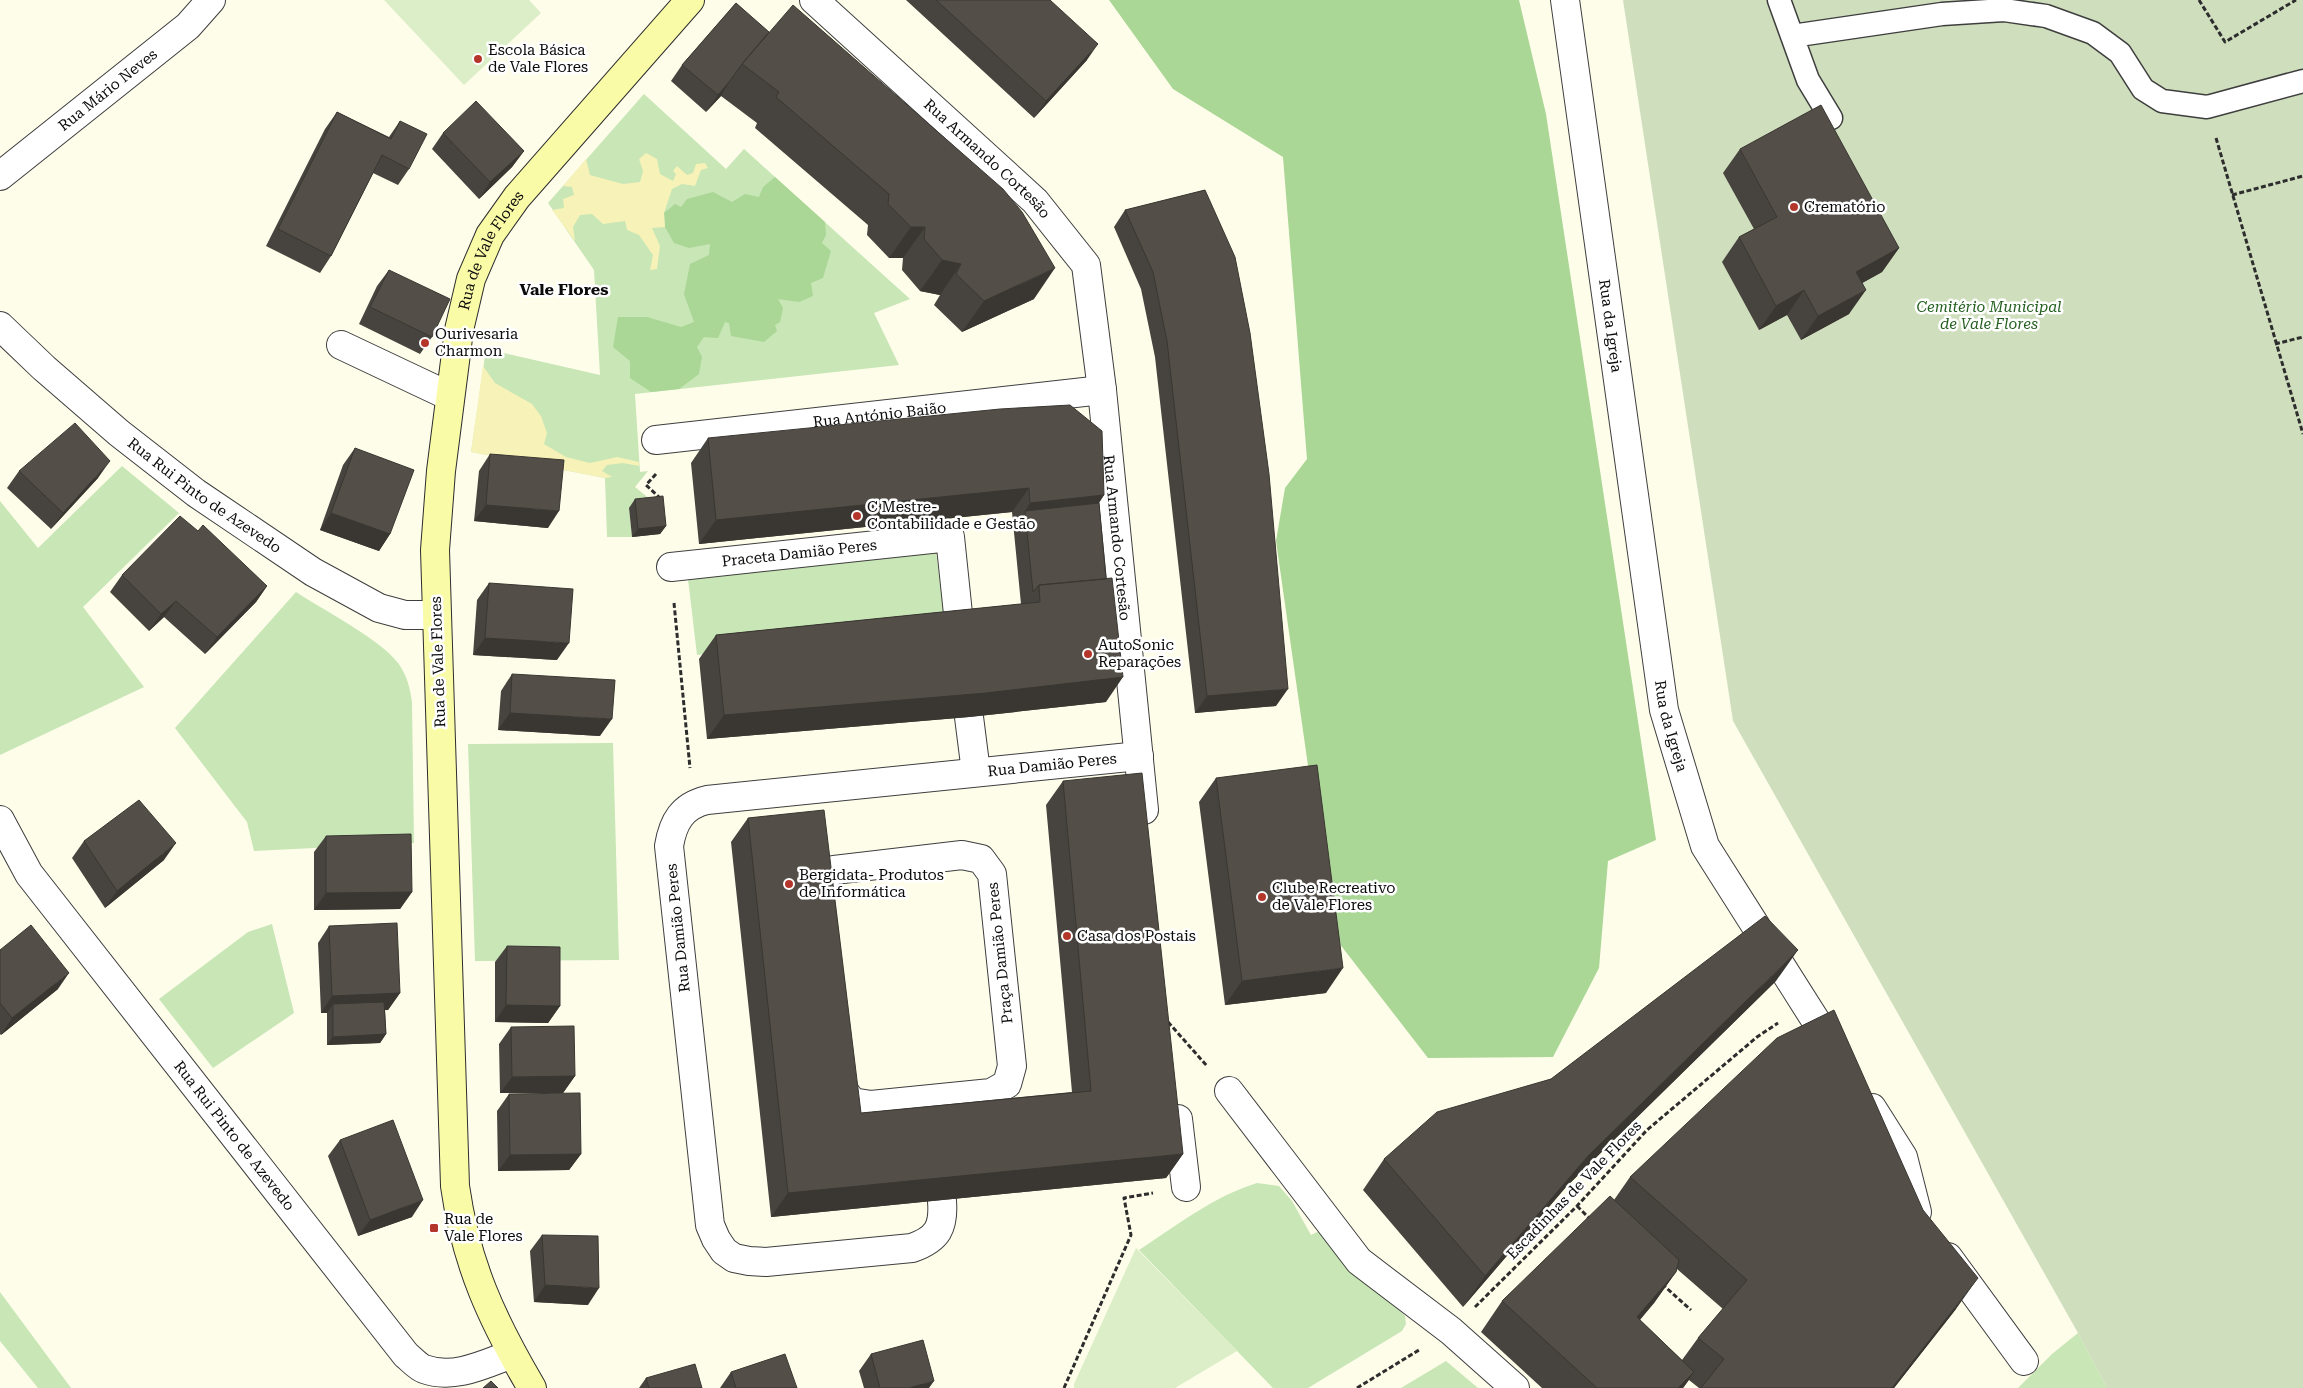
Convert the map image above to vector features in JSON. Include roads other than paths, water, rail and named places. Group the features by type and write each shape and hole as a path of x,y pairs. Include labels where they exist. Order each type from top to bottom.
{"street":[{"name":"Rua Mário Neves","path":"0,176 188,26 211,0"},
{"name":"Rua de Vale Flores","path":"532,1388 512,1354 480,1288 460,1220 455,1186 435,550 449,396 459,330 471,279 490,235 517,197 690,0"},
{"name":"Rua Armando Cortesão","path":"814,0 1034,201 1086,265 1102,390 1147,835"},
{"name":"Rua da Igreja","path":"1565,0 1664,710 1705,846 1903,1157 1918,1217 2024,1361"},
{"name":"Rua Rui Pinto de Azevedo","path":"0,326 44,368 119,433 196,493 256,535 312,572 379,608 405,615 436,615"},
{"path":"341,345 449,396"},
{"name":"Rua António Baião","path":"656,440 1102,390"},
{"name":"Praceta Damião Peres","path":"671,567 950,537 960,633"},
{"path":"969,717 976,772"},
{"name":"Rua Damião Peres","path":"942,1201 943,1216 940,1227 934,1236 924,1244 912,1248 766,1262 734,1258 724,1251 710,1224 669,846 671,831 684,810 694,803 706,800 1138,756"},
{"name":"Rua Rui Pinto de Azevedo","path":"0,820 29,874 406,1355 423,1369 444,1373 470,1370 512,1354"},
{"name":"Praça Damião Peres","path":"962,855 981,859 992,874 1012,1066 1010,1075 1007,1084 991,1093 932,1099 871,1105 860,1104 852,1102 842,1088 820,894 824,877 834,870 962,855"},
{"path":"1175,1090 1186,1188"},
{"path":"1229,1091 1358,1260 1451,1331 1515,1388"},
{"path":"932,1099 936,1128"}],"lane":[{"path":"1779,0 1808,80 1831,118"},
{"path":"1792,36 1875,22 1942,14 2004,10 2046,16 2093,34 2120,53 2143,89 2162,101 2207,107 2303,81"}],"place":[{"name":"Escola Básica de Vale Flores","path":"478,59"},
{"name":"Crematório","path":"1794,207"},
{"name":"Ourivesaria Charmon","path":"425,343"},
{"name":"C Mestre- Contabilidade e Gestão","path":"857,516"},
{"name":"AutoSonic Reparações","path":"1088,654"},
{"name":"Bergidata- Produtos de Informática","path":"789,884"},
{"name":"Clube Recreativo de Vale Flores","path":"1262,897"},
{"name":"Casa dos Postais","path":"1067,936"},
{"name":"Rua de Vale Flores","path":"434,1228"}],"district":[{"name":"Vale Flores","path":"564,289"}],"park label":[{"name":"Cemitério Municipal de Vale Flores","path":"1989,316"}]}
